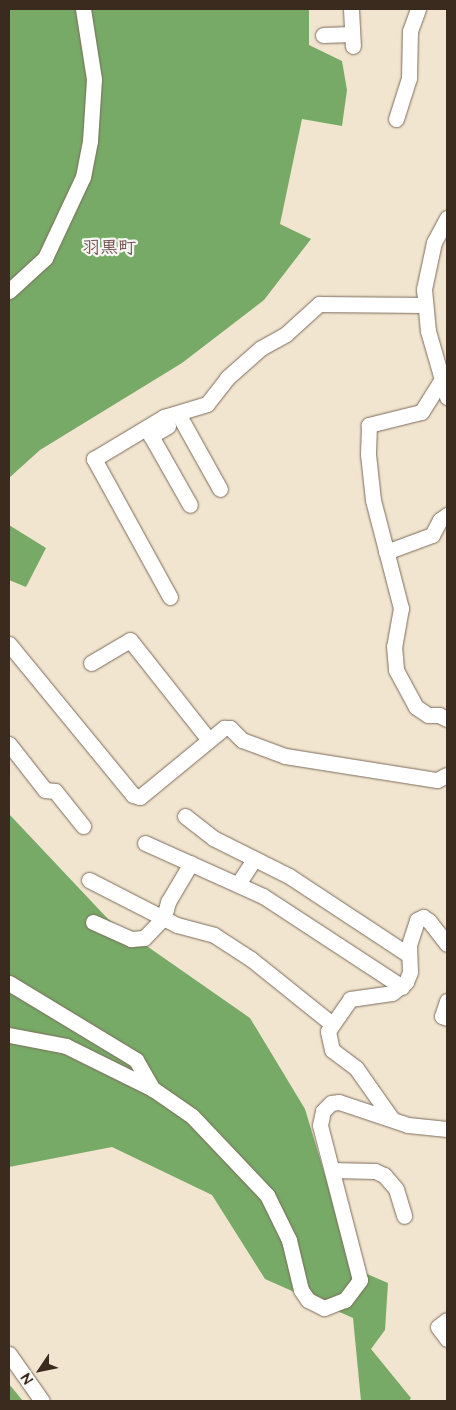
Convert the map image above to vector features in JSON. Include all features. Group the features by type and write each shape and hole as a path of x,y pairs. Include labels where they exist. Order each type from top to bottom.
{"street":[{"path":"9,291 46,258 83,177 90,141 94,79 83,9"},
{"path":"323,35 352,40 351,9"},
{"path":"396,119 409,78 410,31 418,9"},
{"path":"447,218 429,259 424,305 447,397"},
{"path":"190,505 151,436 207,404 227,378 262,348 286,334 319,304 424,305"},
{"path":"442,379 421,412 369,425 368,454 373,500 401,608 394,646 396,670 416,707 428,716 439,714 447,718"},
{"path":"170,597 94,459 164,417 197,409"},
{"path":"181,419 220,489"},
{"path":"386,552 432,535 440,520 447,515"},
{"path":"91,663 130,640 209,740"},
{"path":"9,644 134,795 140,797 224,728 230,728 242,740 285,756 437,780 447,774"},
{"path":"9,744 44,790 55,791 83,826"},
{"path":"185,816 213,838 289,876 409,955"},
{"path":"145,843 263,896 402,987"},
{"path":"238,884 254,859"},
{"path":"93,922 130,940 144,938 164,917 168,902 191,863"},
{"path":"88,880 177,925 214,935 251,959 332,1024"},
{"path":"392,1119 356,1068 332,1050 328,1040 332,1024 350,999 392,992 402,987 410,972 409,955 412,926 423,917 447,944"},
{"path":"9,983 136,1060 153,1089"},
{"path":"447,1001 442,1016 447,1018"},
{"path":"9,1035 66,1046 153,1089 192,1116 267,1195 289,1240 301,1290 308,1300 324,1308 345,1300 360,1280 320,1125 322,1111 330,1104 339,1102 430,1129 447,1129"},
{"path":"332,1170 375,1171 384,1175 396,1189 404,1216"},
{"path":"447,1320 438,1327 447,1339"},
{"path":"9,1354 42,1401"}],"green space":[{"path":"9,9 309,9 309,45 342,61 347,90 342,126 302,119 280,224 311,239 264,300 182,363 40,450 9,478"},
{"path":"9,525 46,548 26,587 9,580"},
{"path":"9,814 108,919 250,1018 305,1109 353,1268 388,1283 385,1330 371,1349 411,1398 409,1401 361,1401 353,1318 265,1279 212,1195 112,1147 9,1167"},
{"path":"9,1384 23,1401 9,1401"}],"district":[{"name":"羽黒町","path":"109,248"}]}
